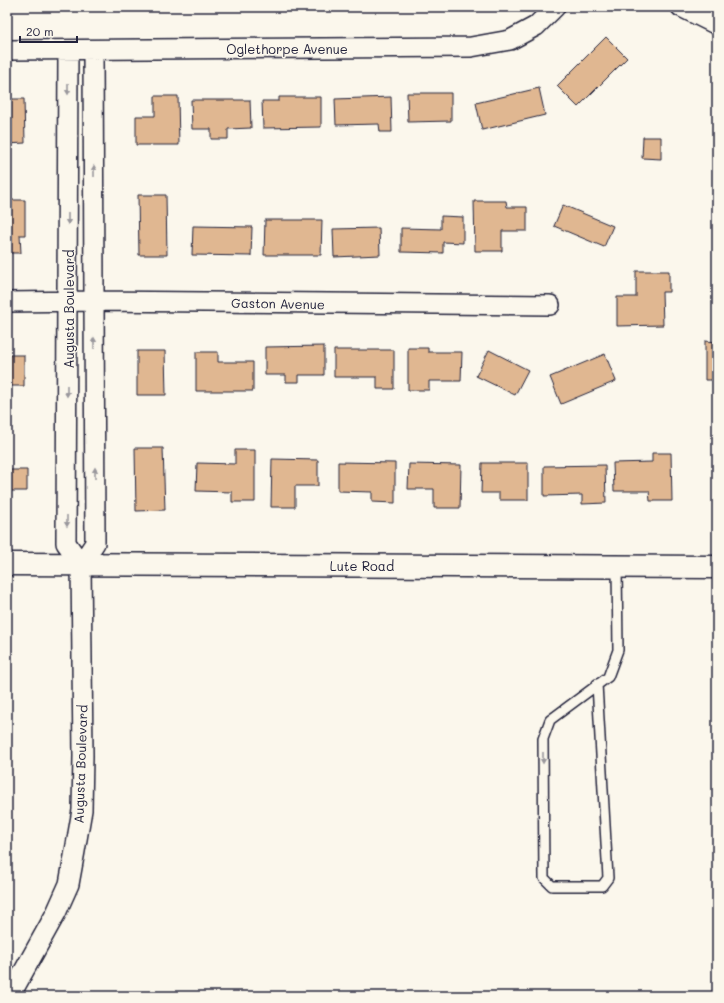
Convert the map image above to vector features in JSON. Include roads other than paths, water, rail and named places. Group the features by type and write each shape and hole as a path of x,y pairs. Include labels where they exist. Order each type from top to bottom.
{"street":[{"name":"Oglethorpe Avenue","path":"7,50 471,47 510,40 536,26 555,7"},
{"path":"681,7 717,25"},
{"name":"Augusta Boulevard","path":"68,50 66,543 81,564"},
{"name":"Augusta Boulevard","path":"10,996 56,913 69,884 82,810 83,756 81,564 95,543 93,50"},
{"name":"Gaston Avenue","path":"7,302 94,301 550,305"},
{"name":"Lute Road","path":"7,564 717,567"}],"lane":[{"path":"597,684 608,878 602,886 552,886 544,878 543,739 550,720 597,684 608,677 618,650 617,567"}]}
